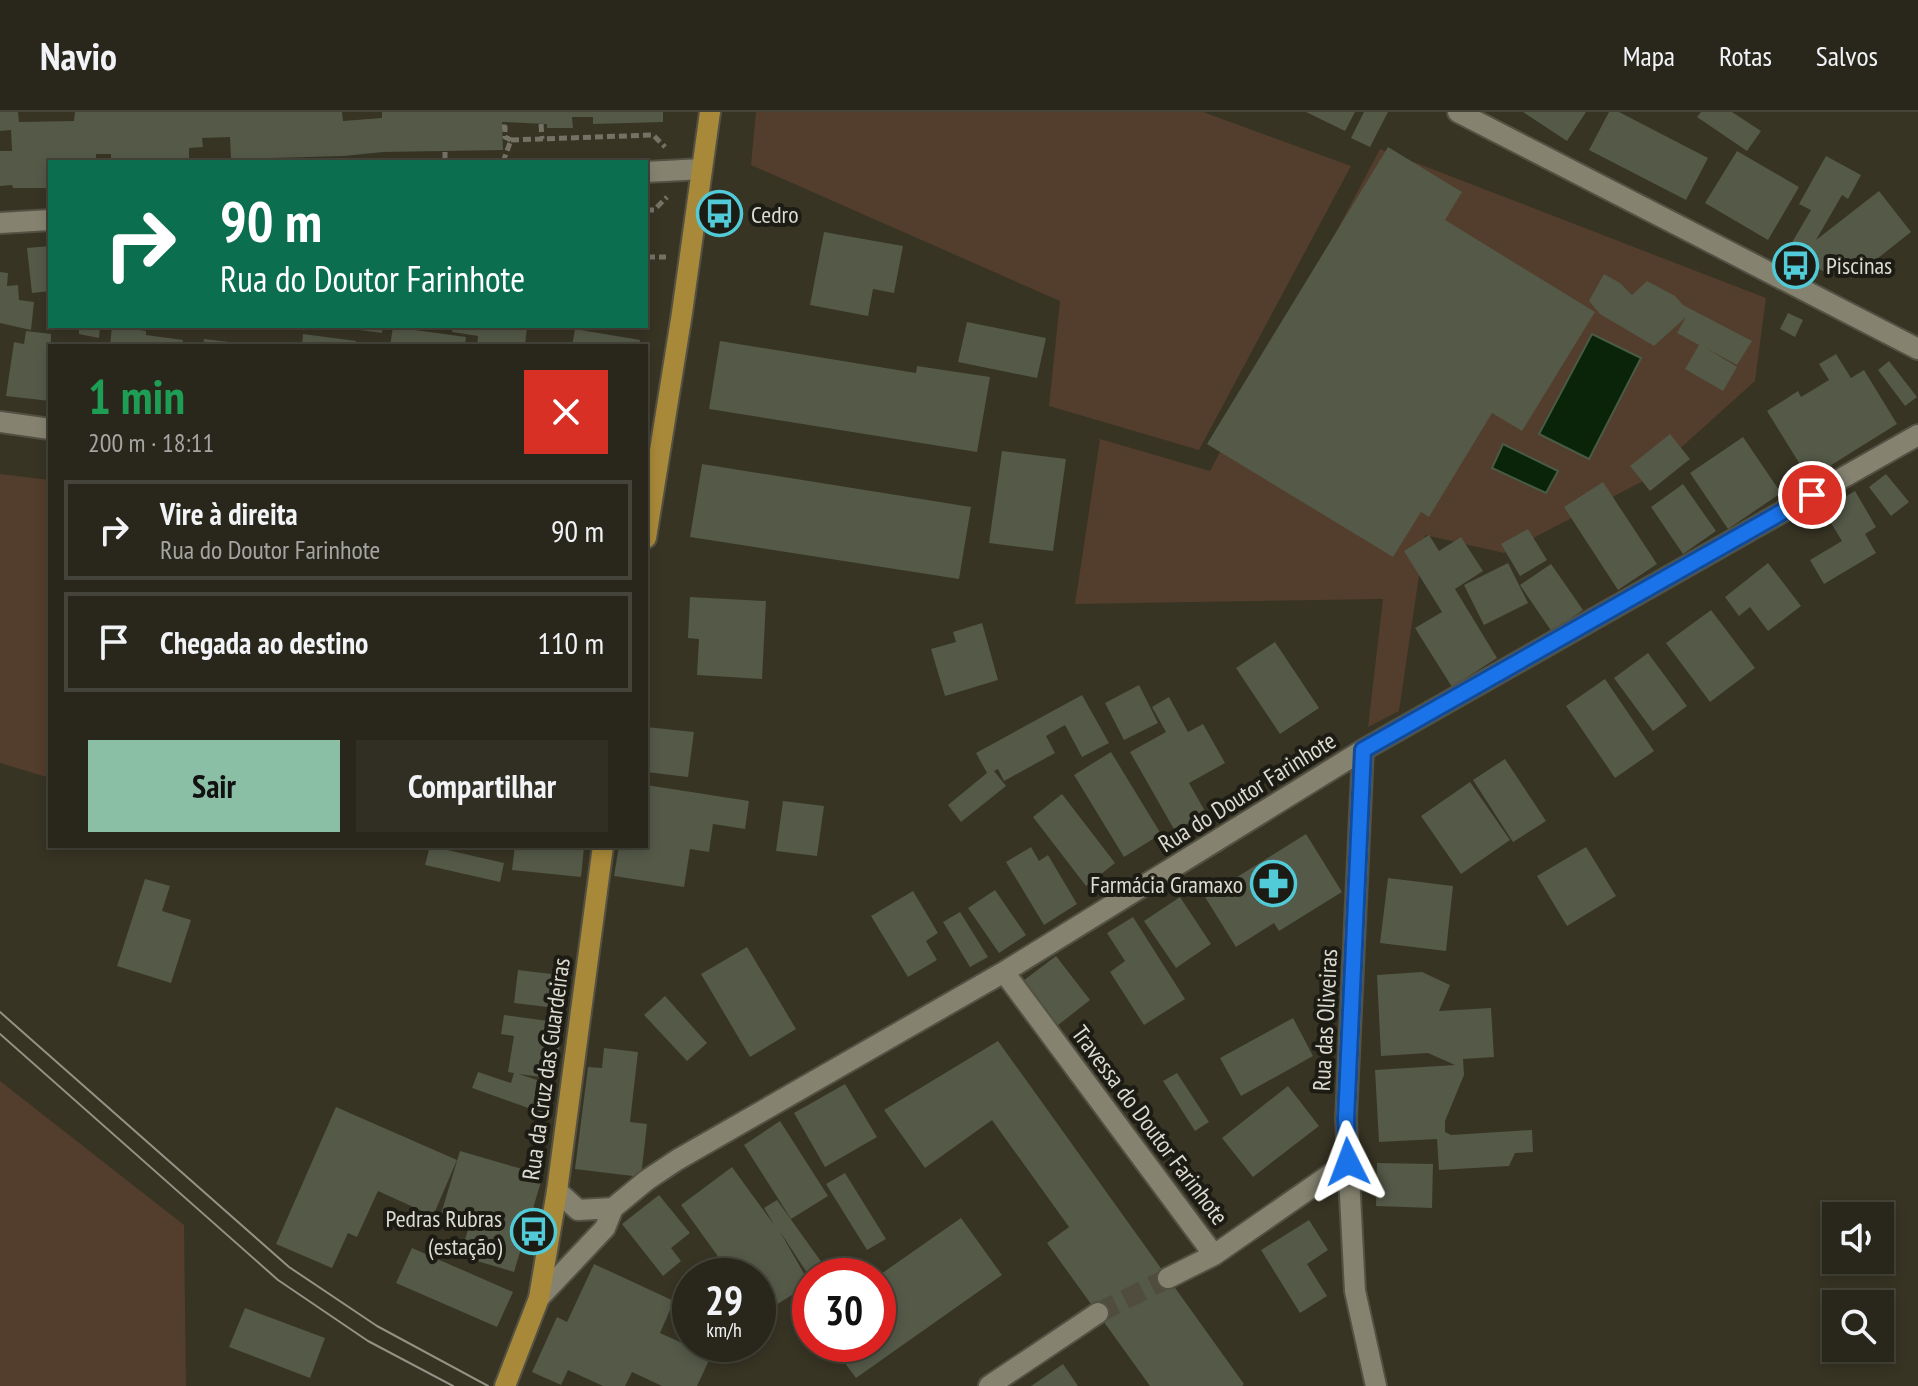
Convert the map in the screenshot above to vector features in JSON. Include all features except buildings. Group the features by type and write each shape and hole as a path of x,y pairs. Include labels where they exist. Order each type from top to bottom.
{"main road":[{"path":"648,510 710,112"},
{"name":"Rua da Cruz das Guardeiras","path":"539,1298 557,1191 603,848"},
{"name":"Rua do Doutor Farinhote","path":"505,1386 539,1298"}],"street":[{"path":"1458,112 1918,349"},
{"path":"648,172 702,169"},
{"path":"0,223 48,220"},
{"path":"0,422 48,429"},
{"name":"Rua do Doutor Farinhote","path":"539,1298 605,1228 613,1208 677,1160 1004,972 1363,750 1918,435"},
{"name":"Rua das Oliveiras","path":"1363,750 1346,1119 1355,1291 1376,1386"},
{"name":"Travessa do Doutor Farinhote","path":"1004,972 1214,1255 1348,1162"},
{"path":"557,1191 578,1210 613,1208"},
{"path":"1168,1278 1214,1255"},
{"path":"989,1386 1098,1313"}],"path":[{"path":"541,124 542,139"},
{"path":"502,127 505,127 505,137 511,140 653,135"},
{"path":"504,160 511,140"},
{"path":"445,152 445,160"},
{"path":"648,210 654,210"}],"shaded area":[{"path":"756,112 1203,112 1351,166 1199,450 1049,406 1060,301 751,165"},
{"path":"1380,149 1766,298 1755,381 1645,480 1504,553 1425,535 1399,711 1368,727 1383,599 1075,604 1100,439 1210,471"},
{"path":"1592,334 1641,358 1589,459 1539,434"},
{"path":"1503,444 1558,471 1546,493 1492,468"},
{"path":"0,474 48,480 48,777 0,763"},
{"path":"0,1081 184,1225 186,1386 0,1386"}],"tunnel":[{"path":"1098,1313 1168,1278"}],"tram line":[{"path":"0,1012 289,1267 377,1326 488,1386"},
{"path":"0,1034 278,1280 368,1341 453,1386"}],"place":[{"name":"Cedro","path":"720,214"},
{"name":"Piscinas","path":"1795,265"},
{"name":"Farmácia Gramaxo","path":"1274,884"},
{"name":"Pedras Rubras (estação)","path":"533,1232"}],"route":[{"path":"1348,1162 1346,1119 1363,750 1812,495"}]}
